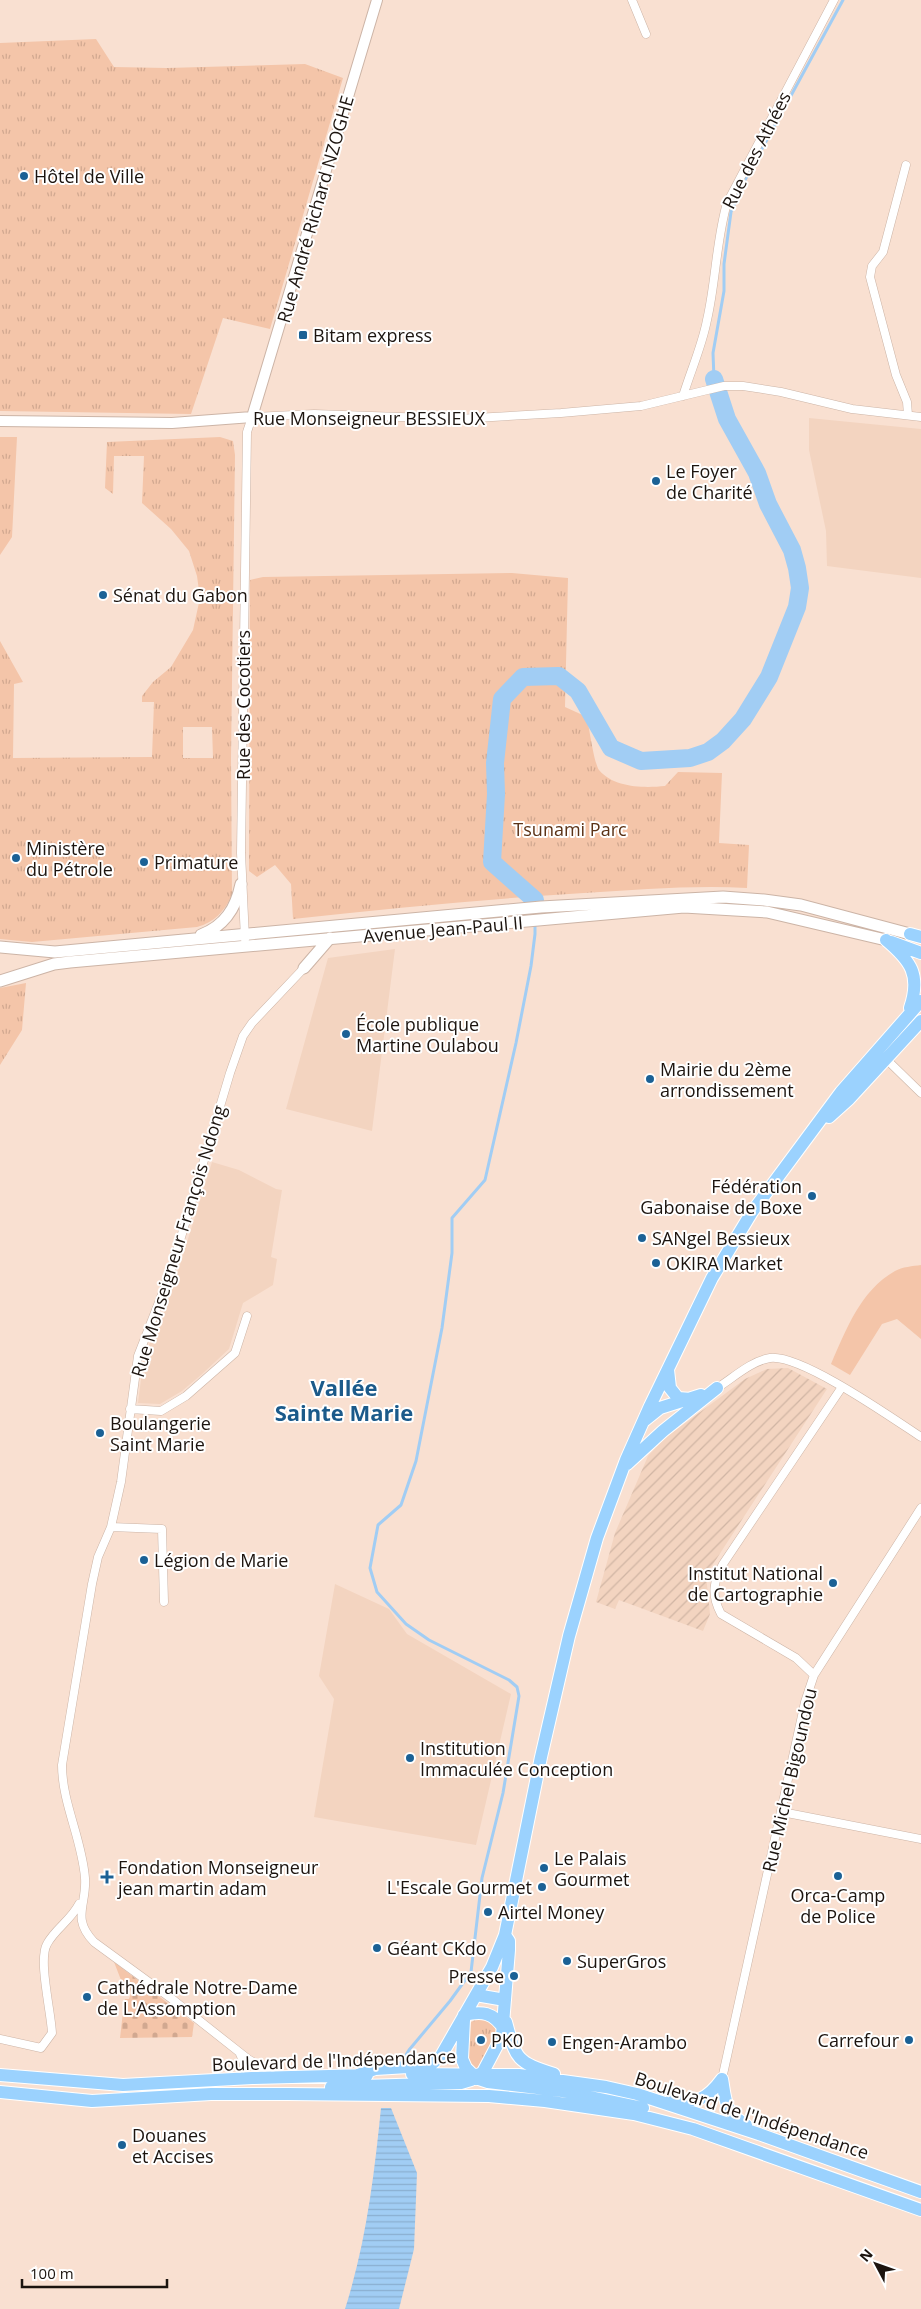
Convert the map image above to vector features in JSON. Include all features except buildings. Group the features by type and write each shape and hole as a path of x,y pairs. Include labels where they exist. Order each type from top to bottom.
{"main road":[{"path":"191,938 215,928 227,917 235,906 241,884"},
{"name":"Avenue Jean-Paul II","path":"0,981 54,964 245,940 535,908 679,898 724,897 764,900 832,912 917,935"},
{"name":"Avenue Jean-Paul II","path":"0,947 55,952 191,938 292,941 541,921 660,908 728,908 777,914 886,940"},
{"path":"304,968 330,938"},
{"path":"886,940 921,953"},
{"path":"886,940 908,961 918,978 917,994 902,1022"},
{"path":"292,941 300,945 306,954 304,968"},
{"path":"272,2094 292,2088 386,2076 417,2075 441,2056 496,1959 505,1935 541,1757 569,1636 596,1538 624,1467 668,1367 712,1278 768,1188 815,1129 841,1092 921,1001"},
{"path":"890,1056 921,1015"},
{"path":"815,1129 849,1099 921,1021"},
{"path":"668,1367 670,1388 678,1398 692,1399"},
{"path":"648,1413 692,1399 717,1388"},
{"path":"624,1467 717,1388"},
{"path":"648,1413 655,1419 662,1421 676,1419 686,1413"},
{"path":"476,2075 495,2051 504,2023 509,1950 509,1941 505,1935"},
{"path":"476,1995 505,2000"},
{"path":"464,2015 485,2012 494,2017 504,2023 515,2053 521,2061 582,2084"},
{"path":"464,2015 462,2059 476,2075 488,2082 562,2091 628,2104 677,2118 693,2129"},
{"name":"Boulevard de l'Indépendance","path":"0,2075 122,2085 358,2074 386,2076"},
{"path":"386,2076 417,2075"},
{"name":"Boulevard de l'Indépendance","path":"417,2075 519,2075 582,2084 662,2100 921,2192"},
{"path":"662,2100 702,2100 708,2096 722,2079"},
{"path":"722,2079 725,2100 732,2115 759,2134"},
{"path":"0,2088 35,2095"},
{"name":"Boulevard de l'Indépendance","path":"0,2092 107,2101 203,2095 272,2094 508,2097 601,2108 693,2129 921,2210"}],"street":[{"name":"Rue André Richard NZOGHE","path":"252,417 377,0"},
{"path":"632,0 646,34"},
{"name":"Rue des Athées","path":"683,396 707,320 714,282 720,225 727,203 834,0"},
{"path":"906,165 882,252 872,266 870,277 896,375 907,402 908,415"},
{"name":"Rue Monseigneur BESSIEUX","path":"0,421 172,423 314,414 458,419 491,418 610,410 724,386 755,387 834,406 921,417"},
{"name":"Rue des Cocotiers","path":"245,940 241,884 246,461 247,432 252,417"},
{"name":"Rue Monseigneur François Ndong","path":"279,2077 239,2052 172,1999 94,1942 85,1932 80,1914 85,1879 77,1832 62,1779 62,1765 92,1584 98,1557 111,1527 121,1482 138,1356 170,1274 230,1073 243,1036 252,1023 304,968"},
{"path":"878,1050 890,1056 921,1094"},
{"path":"130,1409 161,1411 186,1396 235,1353 248,1316"},
{"path":"717,1388 751,1365 771,1358 790,1360 842,1388 921,1437"},
{"path":"814,1675 796,1658 721,1614 715,1604 713,1591 716,1578 723,1564 842,1388"},
{"name":"Rue Michel Bigoundou","path":"722,2079 805,1702 814,1675 921,1508"},
{"path":"111,1527 162,1529 164,1602"},
{"path":"782,1812 921,1839"},
{"path":"0,2039 41,2048 52,2033 43,1963 44,1950 50,1940 75,1912 84,1893"},
{"path":"237,2079 245,2069 239,2052"}],"shaded area":[{"path":"809,418 921,429 921,578 827,566 826,531 809,450"},
{"name":"École publique Martine Oulabou","path":"395,949 372,1131 286,1109 328,958"},
{"path":"212,1162 239,1170 276,1189 282,1190 271,1257 277,1259 273,1285 243,1303 229,1349 201,1375 182,1391 160,1404 138,1403 144,1356 169,1300"},
{"path":"788,1368 827,1389 706,1575 710,1614 703,1631 619,1600 615,1609 596,1602 615,1533 648,1456 665,1438 745,1379 767,1369"},
{"name":"Institution Immaculée Conception","path":"335,1584 389,1609 407,1634 511,1694 476,1845 314,1817 334,1699 319,1676"}],"green space":[{"path":"96,39 114,67 167,68 305,64 343,78 270,329 223,318 191,414 0,411 0,43"},
{"path":"0,437 17,437 12,537 0,555"},
{"path":"220,437 233,441 235,455 231,758 232,896 218,916 197,927 32,942 0,939 0,641 23,682 14,684 13,758 152,757 154,702 142,702 142,696 153,682 171,667 193,630 200,598 197,576 189,551 171,529 142,503 144,456 114,456 113,494 105,488 107,442","holes":["183,727 212,727 213,758 183,758"]},
{"name":"Tsunami Parc","path":"512,573 568,578 565,707 587,717 597,766 605,776 621,784 648,787 665,786 678,772 722,773 719,843 749,845 747,888 686,887 548,895 293,919 291,884 275,865 257,877 249,871 250,580 263,577"},
{"path":"26,983 22,1030 0,1065 0,988"},
{"path":"921,1265 921,1339 897,1319 882,1324 850,1375 831,1364 856,1312 872,1289 895,1271"},
{"path":"114,1962 194,2023 192,2037 120,2038 125,1999 129,1999 132,1991 129,1990 131,1984 121,1980"},
{"path":"479,2017 494,2023 498,2033 478,2069 468,2064 470,2023"}],"water":[{"path":"381,2108 391,2108 417,2173 414,2249 399,2309 345,2309 364,2235"}],"waterway":[{"path":"714,379 713,353 724,291 724,264 731,212 745,180 843,0"},
{"path":"535,900 492,862 496,794 495,763 502,699 523,677 559,676 578,691 611,748 641,761 690,758 708,752 723,741 743,719 769,677 797,607 800,588 792,550 768,504 757,473 727,419 714,379"},
{"path":"401,2063 409,2050 450,2001 471,1972 482,1878 503,1793 519,1696 517,1687 509,1680 429,1640 406,1624 377,1592 370,1568 378,1525 401,1505 416,1461 442,1328 452,1253 452,1218 485,1180 516,1043 531,966 535,934 535,900"}],"place":[{"name":"Hôtel de Ville","path":"24,176"},
{"name":"Bitam express","path":"303,335"},
{"name":"Le Foyer de Charité","path":"656,481"},
{"name":"Sénat du Gabon","path":"103,595"},
{"name":"Ministère du Pétrole","path":"16,858"},
{"name":"Primature","path":"144,862"},
{"name":"École publique Martine Oulabou","path":"346,1034"},
{"name":"Mairie du 2ème arrondissement","path":"650,1079"},
{"name":"Fédération Gabonaise de Boxe","path":"812,1196"},
{"name":"SANgel Bessieux","path":"642,1238"},
{"name":"OKIRA Market","path":"656,1263"},
{"name":"Boulangerie Saint Marie","path":"100,1433"},
{"name":"Légion de Marie","path":"144,1560"},
{"name":"Institut National de Cartographie","path":"833,1583"},
{"name":"Institution Immaculée Conception","path":"410,1758"},
{"name":"Le Palais Gourmet","path":"544,1868"},
{"name":"Orca-Camp de Police","path":"838,1876"},
{"name":"Fondation Monseigneur jean martin adam","path":"107,1877"},
{"name":"L'Escale Gourmet","path":"542,1887"},
{"name":"Airtel Money","path":"488,1912"},
{"name":"Géant CKdo","path":"377,1948"},
{"name":"SuperGros","path":"567,1961"},
{"name":"Presse","path":"514,1976"},
{"name":"Cathédrale Notre-Dame de L'Assomption","path":"87,1997"},
{"name":"PK0","path":"481,2040"},
{"name":"Carrefour","path":"909,2040"},
{"name":"Engen-Arambo","path":"552,2042"},
{"name":"Douanes et Accises","path":"122,2145"}],"district":[{"name":"Vallée Sainte Marie","path":"344,1400"}]}
